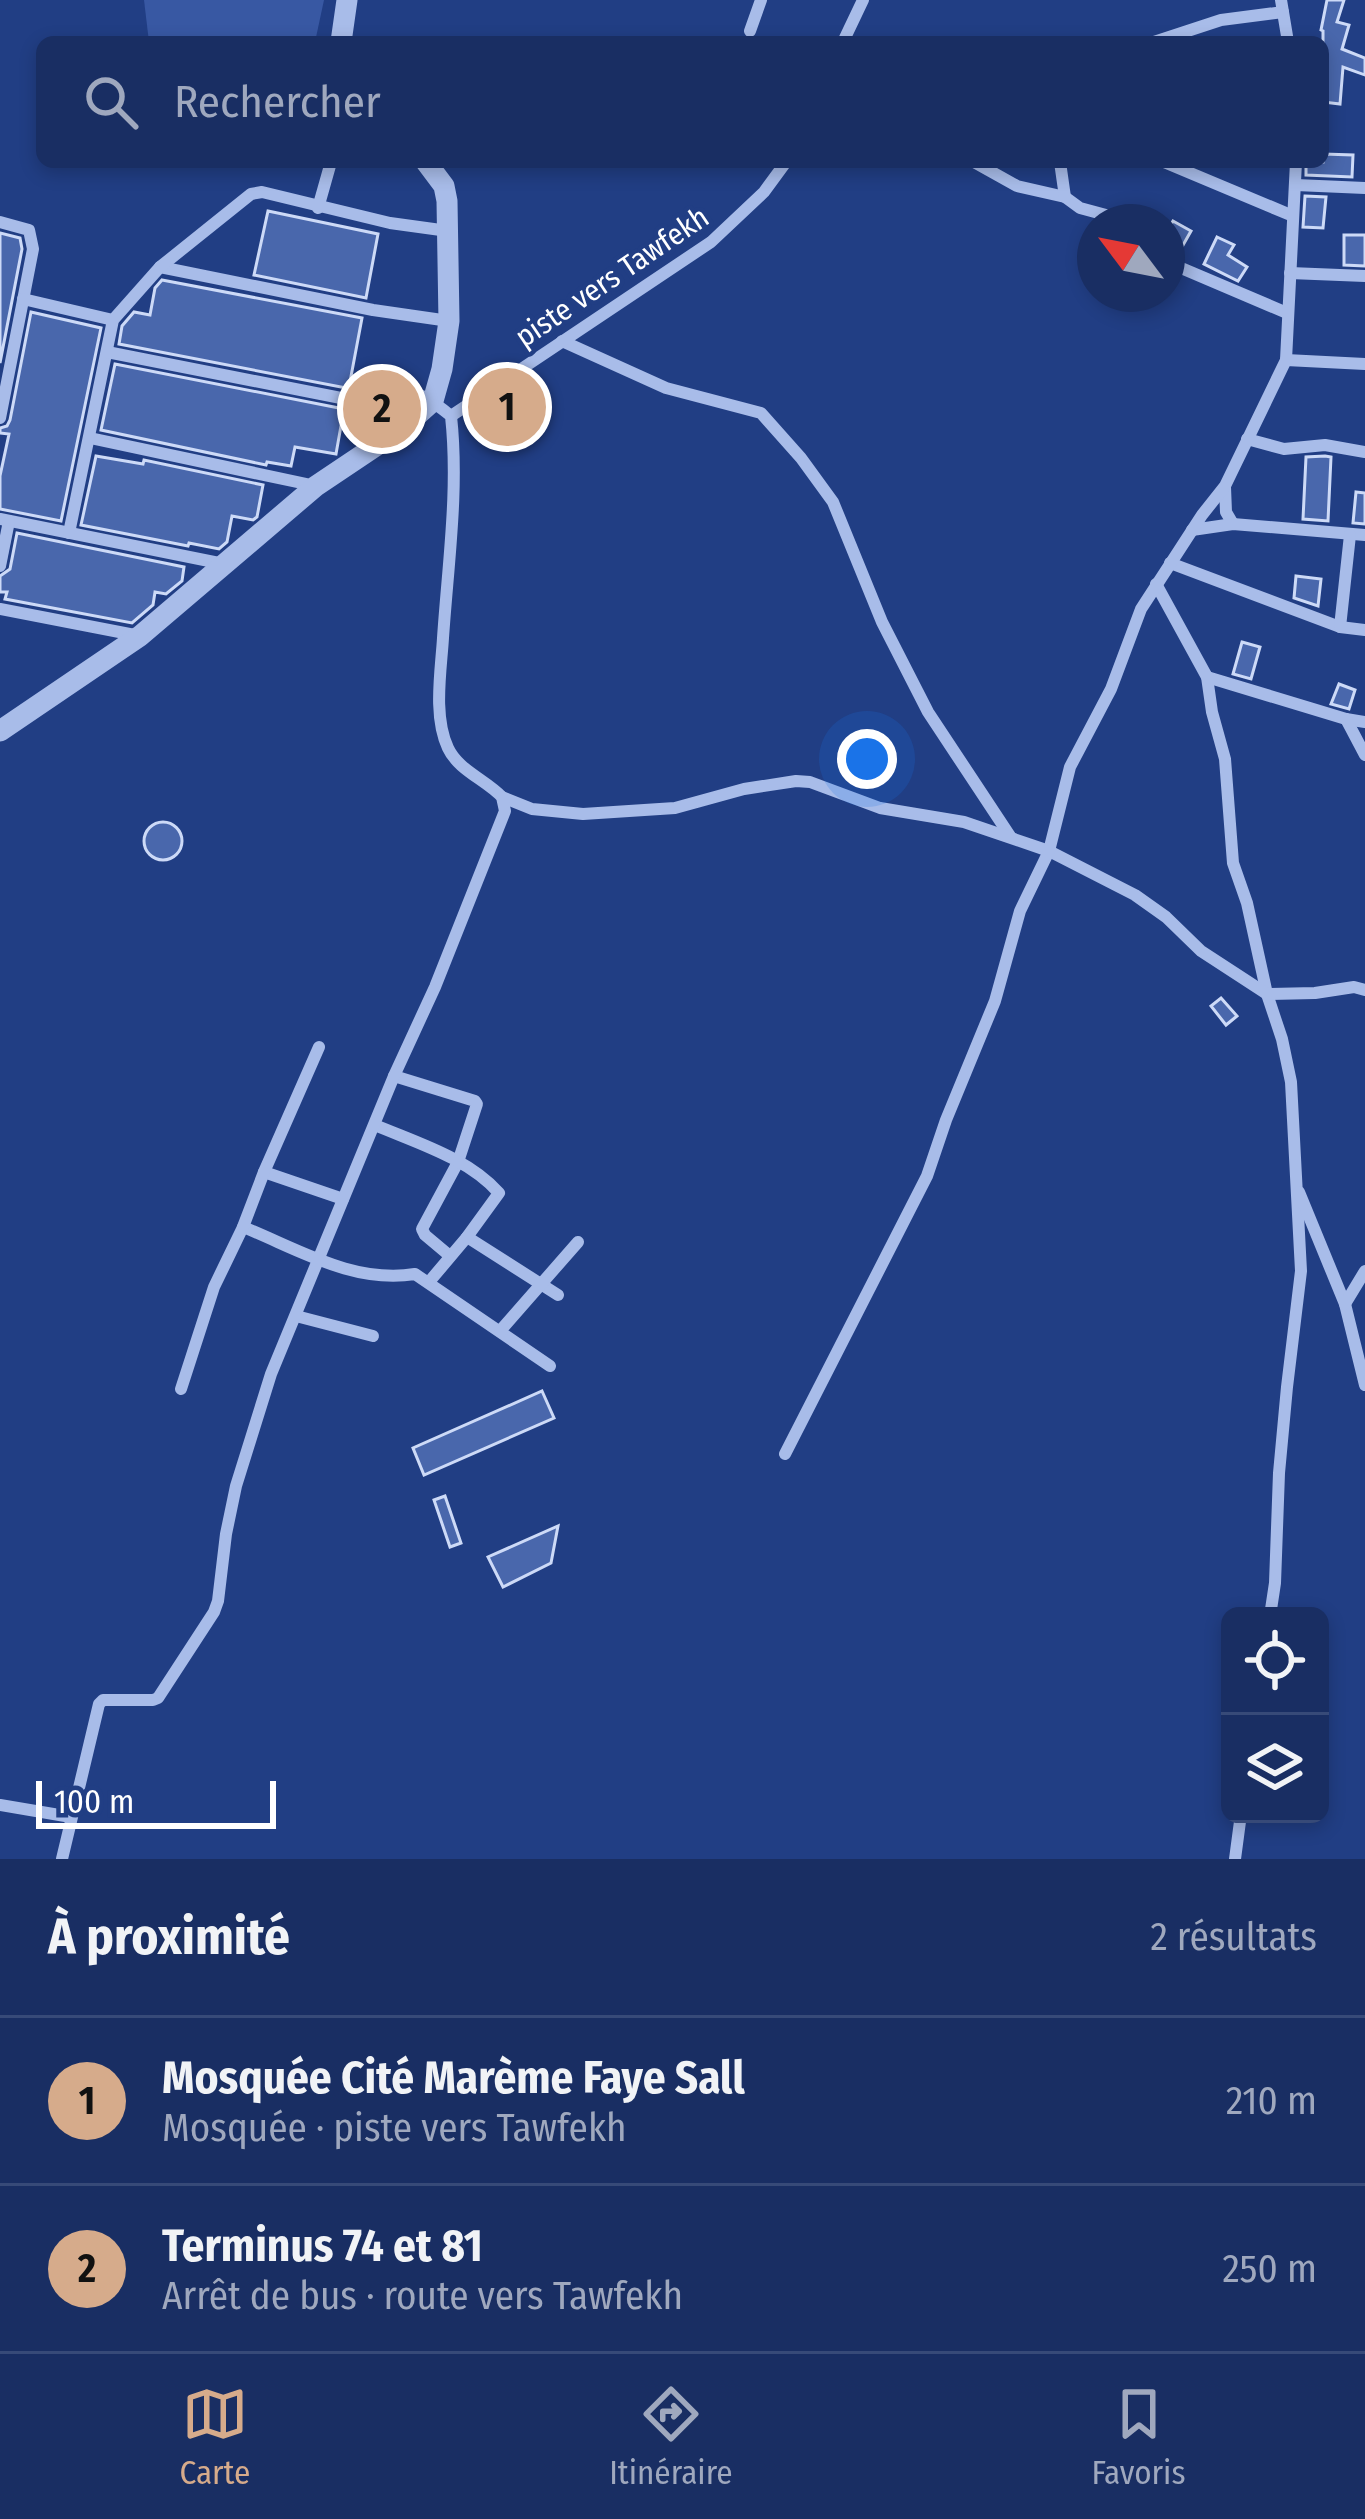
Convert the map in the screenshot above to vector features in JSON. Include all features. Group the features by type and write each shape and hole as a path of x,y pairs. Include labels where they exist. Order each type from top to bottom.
{"street":[{"path":"342,36 347,0"},
{"path":"750,31 761,0"},
{"path":"846,36 863,0"},
{"path":"1172,36 1282,6 1287,36"},
{"path":"318,208 329,168"},
{"path":"430,168 444,186 447,201 448,322 442,408 454,496 441,661 445,740 454,759 502,796 532,809 584,814 675,808 744,789 810,782 880,808 964,822 1049,851 1135,895 1166,916 1201,951 1267,994 1365,990"},
{"name":"piste vers Tawfekh","path":"442,408 562,341 711,242 764,192 782,168"},
{"path":"984,168 1017,187 1066,197 1077,206"},
{"path":"1061,168 1066,197"},
{"path":"1178,168 1293,216"},
{"path":"785,1454 927,1176 995,1001 1020,911 1049,851 1070,767 1111,689 1132,629 1156,584 1225,485 1286,360 1296,168"},
{"path":"1296,185 1365,188"},
{"path":"69,533 113,320 160,267 251,194 262,192 390,223 448,230"},
{"path":"0,222 30,233 33,249 0,418"},
{"path":"160,267 448,322"},
{"path":"1185,270 1287,313"},
{"path":"1290,273 1365,276"},
{"path":"23,299 113,320"},
{"path":"562,341 666,388 761,413 833,502 881,622 928,712 1010,836"},
{"path":"107,352 346,399 388,388 411,392 442,408"},
{"path":"1286,360 1365,364"},
{"path":"0,731 140,636 316,486 404,427 442,408"},
{"path":"90,438 316,486"},
{"path":"1247,440 1284,449 1325,445 1365,452"},
{"path":"1225,485 1226,512 1233,524"},
{"path":"0,566 5,520 225,564"},
{"path":"1192,530 1233,524 1365,535"},
{"path":"1340,627 1350,535"},
{"path":"1170,563 1340,627 1365,630"},
{"path":"1156,584 1207,677 1227,772 1233,863 1289,1065 1301,1271 1279,1473 1271,1607"},
{"path":"0,608 140,636"},
{"path":"1207,677 1365,722"},
{"path":"1346,718 1365,755"},
{"path":"62,1859 99,1704 158,1697 214,1612 236,1486 271,1374 504,819 502,796"},
{"path":"181,1389 214,1287 320,1047"},
{"path":"394,1076 475,1101 477,1108 458,1162 422,1228 450,1256"},
{"path":"375,1125 458,1162 499,1193 429,1282"},
{"path":"264,1172 343,1199"},
{"path":"1294,1180 1345,1304 1365,1385"},
{"path":"243,1227 358,1273 393,1278 415,1274 550,1366"},
{"path":"467,1238 558,1295"},
{"path":"500,1331 578,1242"},
{"path":"1345,1304 1365,1271"},
{"path":"296,1316 373,1336"},
{"path":"0,1805 71,1817"},
{"path":"1235,1859 1240,1823"}],"shaded area":[{"path":"144,0 324,0 316,36 148,36"}],"building":[{"path":"1327,0 1344,0 1337,22 1349,25 1342,49 1365,58 1365,75 1343,67 1340,104 1329,103 1329,36 1321,30"},
{"path":"1329,154 1353,155 1352,177 1306,175 1306,168 1329,168"},
{"path":"1305,196 1326,197 1323,228 1303,227"},
{"path":"268,211 378,234 366,298 254,275"},
{"path":"0,233 20,238 22,249 0,363"},
{"path":"1344,235 1365,235 1365,266 1344,265"},
{"path":"1217,237 1234,245 1228,255 1247,267 1238,281 1204,264"},
{"path":"162,280 362,318 349,387 119,344 122,326 134,312 150,315 155,288"},
{"path":"31,312 101,328 61,521 0,509 0,476 9,434 0,433 0,428 10,420"},
{"path":"115,364 344,409 336,454 295,447 291,466 266,465 101,430"},
{"path":"505,392 523,397 511,433 493,428 496,419 490,417 496,398"},
{"path":"96,456 143,464 144,460 263,485 257,517 232,516 227,542 219,549 81,525"},
{"path":"1306,457 1331,457 1328,521 1303,519"},
{"path":"1356,492 1365,493 1365,524 1353,523"},
{"path":"17,533 184,567 182,581 166,594 155,592 153,605 132,623 5,599 0,576 10,569"},
{"path":"1296,576 1321,579 1318,606 1294,598"},
{"path":"1242,642 1260,647 1251,679 1233,674"},
{"path":"1339,684 1355,690 1349,709 1331,704"},
{"path":"163,822 176,828 182,841 176,854 163,860 150,854 144,841 150,828"},
{"path":"1221,998 1237,1016 1226,1025 1211,1006"},
{"path":"542,1391 554,1418 424,1475 413,1448"},
{"path":"445,1496 461,1543 450,1547 434,1500"},
{"path":"558,1526 551,1563 503,1587 488,1557"}],"place":[{"name":"Mosquée Cité Marème Faye Sall","path":"507,407"},
{"name":"Terminus 74 et 81","path":"382,409"}]}
